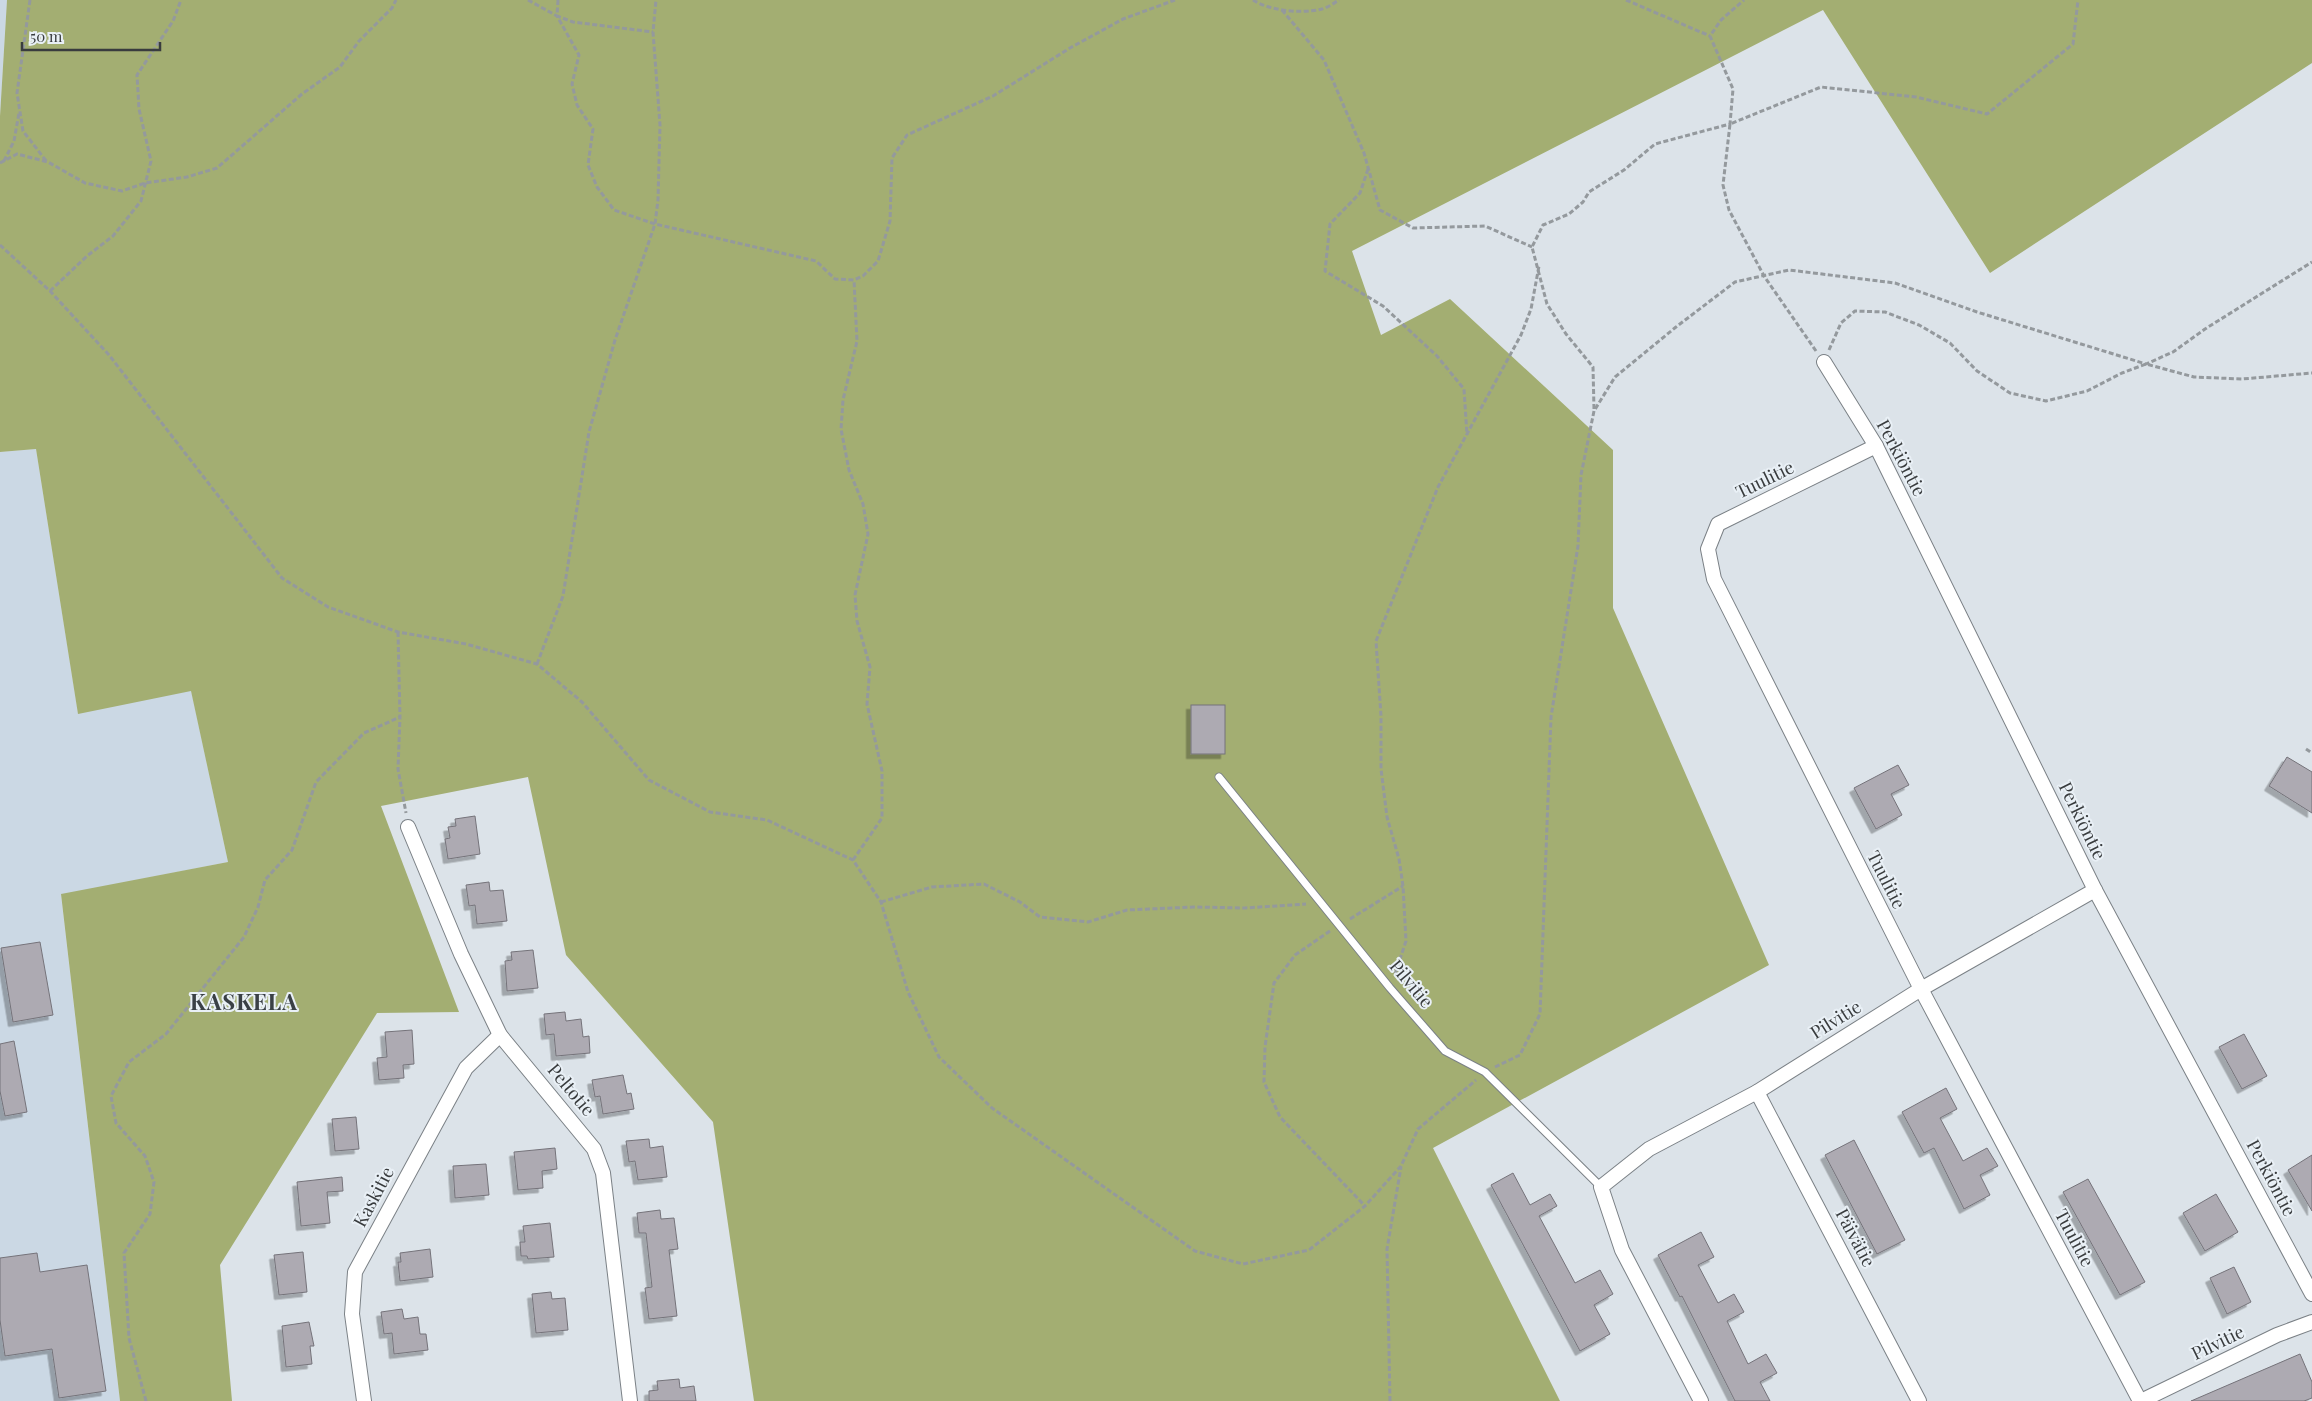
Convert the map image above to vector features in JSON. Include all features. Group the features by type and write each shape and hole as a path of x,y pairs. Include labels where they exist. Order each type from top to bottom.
{"street":[{"name":"Perkiöntie","path":"1824,362 1876,446 2095,890 2312,1294"},
{"name":"Tuulitie","path":"1876,446 1718,524 1708,549 1714,579 1920,989 2141,1401"},
{"name":"Peltotie","path":"408,827 460,954 500,1035 594,1148 603,1172 630,1401"},
{"name":"Pilvitie","path":"1701,1401 1622,1250 1601,1188 1649,1149 1756,1092 1920,989 2095,890"},
{"name":"Kaskitie","path":"364,1401 352,1314 355,1272 466,1068 500,1035"},
{"name":"Päivätie","path":"1756,1092 1919,1401"},
{"name":"Pilvitie","path":"2141,1401 2277,1335 2312,1322"}],"lane":[{"name":"Pilvitie","path":"1219,777 1390,988 1445,1051 1485,1072 1601,1188"}],"path":[{"path":"30,0 17,93 23,131 48,162"},
{"path":"50,291 86,256 113,236 141,201 151,161 139,109 137,75 173,21 181,0"},
{"path":"2,163 17,154 48,162 86,183 122,191 145,183 187,177 217,168 302,94 340,67 359,41 392,8 396,0"},
{"path":"528,0 557,16 573,22 654,32"},
{"path":"558,0 557,16 579,55 572,84 578,106 593,129 588,165 597,187 614,210 655,224 816,262 835,279 854,280 863,276 878,261 890,221 892,158 907,135 993,96 1070,48 1123,19 1175,0"},
{"path":"538,664 563,596 588,432 615,340 655,224 658,200 660,125 654,32 656,0"},
{"path":"1253,0 1263,6 1282,10 1322,9 1339,0"},
{"path":"1626,0 1710,36 1733,89 1723,185 1729,210 1764,276 1824,362"},
{"path":"1710,36 1721,20 1744,0"},
{"path":"1532,247 1543,225 1569,214 1583,202 1589,192 1624,170 1655,144 1730,124 1821,87 1916,97 1987,114 2073,44 2078,0"},
{"path":"1282,10 1324,60 1364,153 1380,210 1413,228 1486,226 1532,247 1539,266 1547,304 1566,334 1593,367 1594,411 1581,475 1578,546 1551,716 1540,1014 1520,1055 1485,1072 1418,1129 1401,1166 1387,1249 1390,1401"},
{"path":"2,163 14,141 20,109"},
{"path":"1368,168 1360,194 1330,224 1324,271 1383,306 1437,356 1464,389 1467,435"},
{"path":"0,246 50,291 109,355 282,578 328,607 398,632 466,644 538,664 582,702 649,780 710,812 767,820 853,860 881,902 908,992 939,1057 992,1108 1195,1251 1243,1264 1309,1250 1366,1206 1401,1166"},
{"path":"1824,362 1841,323 1856,311 1885,312 1919,325 1950,344 1977,371 2010,393 2046,401 2087,391 2122,373 2173,352 2205,329 2312,262"},
{"path":"1390,988 1406,941 1403,886 1399,859 1388,817 1381,770 1381,716 1376,642 1438,487 1521,335 1531,309 1539,266"},
{"path":"1594,411 1615,378 1676,327 1736,282 1789,270 1895,283 1977,312 2194,377 2242,379 2312,373"},
{"path":"853,860 882,818 882,771 867,704 870,667 857,621 855,595 868,534 863,504 849,470 841,429 843,400 857,341 854,280"},
{"path":"398,632 400,717 398,769 408,827"},
{"path":"146,1401 129,1338 124,1253 150,1214 154,1182 145,1156 116,1123 111,1096 130,1062 166,1034 244,937 258,907 265,880 292,850 316,782 364,733 400,717"},
{"path":"2306,749 2312,753"},
{"path":"881,902 932,887 984,884 1020,902 1040,917 1088,922 1127,910 1194,907 1245,908 1321,904"},
{"path":"1366,1206 1280,1117 1264,1082 1265,1047 1274,983 1295,955 1403,886"}],"shaded area":[{"path":"0,0 7,0 0,116"},
{"path":"36,449 78,713 191,690 228,862 61,895 120,1401 0,1401 0,452"}],"green space":[{"path":"7,0 2312,0 2312,63 1990,273 1823,10 1352,251 1381,335 1450,299 1613,450 1613,608 1769,965 1433,1148 1560,1401 754,1401 713,1122 566,955 528,777 381,806 459,1012 377,1013 220,1265 232,1401 120,1401 61,894 228,862 191,691 78,714 36,449 0,452 0,116"}],"building":[{"path":"1191,705 1225,705 1225,754 1191,754"},
{"path":"2287,757 2312,772 2312,813 2269,786"},
{"path":"1898,765 1909,785 1891,794 1902,815 1876,829 1854,788"},
{"path":"475,816 480,854 448,859 445,839 450,838 448,827 456,826 455,819"},
{"path":"489,882 490,891 503,890 507,921 477,924 475,905 469,906 466,885"},
{"path":"40,942 53,1015 13,1022 1,948"},
{"path":"533,950 538,988 507,991 505,961 512,960 511,952"},
{"path":"565,1012 566,1021 581,1019 583,1037 589,1036 590,1053 556,1056 554,1034 546,1035 544,1014"},
{"path":"412,1030 414,1064 403,1065 404,1078 379,1080 377,1058 387,1057 385,1032"},
{"path":"2244,1034 2267,1076 2242,1089 2219,1047"},
{"path":"14,1041 27,1112 5,1116 0,1091 0,1044"},
{"path":"623,1075 627,1094 631,1093 634,1109 603,1114 600,1096 595,1097 592,1080"},
{"path":"1946,1088 1957,1109 1940,1118 1963,1161 1987,1148 1998,1166 1980,1175 1990,1195 1964,1209 1934,1148 1924,1153 1902,1112"},
{"path":"356,1117 359,1149 335,1151 332,1119"},
{"path":"649,1139 650,1148 663,1146 667,1177 638,1180 635,1161 629,1162 626,1141"},
{"path":"1854,1140 1905,1240 1877,1254 1825,1155"},
{"path":"555,1148 557,1169 542,1171 543,1188 518,1190 514,1152"},
{"path":"2312,1155 2312,1211 2288,1170"},
{"path":"486,1164 489,1195 455,1198 453,1166"},
{"path":"1513,1173 1530,1205 1550,1194 1557,1206 1539,1216 1575,1283 1600,1270 1613,1294 1594,1305 1610,1334 1580,1351 1491,1185"},
{"path":"342,1177 343,1191 327,1192 330,1223 301,1226 297,1182"},
{"path":"2088,1179 2145,1282 2120,1295 2063,1192"},
{"path":"2216,1194 2238,1232 2205,1251 2183,1213"},
{"path":"660,1210 661,1219 674,1218 678,1249 669,1250 677,1316 649,1319 645,1288 652,1287 646,1233 639,1233 637,1213"},
{"path":"550,1223 554,1257 528,1259 527,1256 521,1256 520,1242 525,1242 523,1226"},
{"path":"1701,1232 1714,1257 1698,1265 1718,1303 1734,1294 1744,1312 1727,1321 1748,1364 1766,1354 1777,1373 1760,1382 1770,1401 1735,1401 1682,1296 1680,1297 1658,1255"},
{"path":"430,1249 433,1277 400,1281 398,1262 401,1262 400,1253"},
{"path":"303,1252 307,1292 279,1295 274,1255"},
{"path":"37,1253 40,1272 87,1265 106,1391 59,1398 52,1349 5,1356 0,1320 0,1258"},
{"path":"2234,1267 2251,1302 2227,1314 2210,1278"},
{"path":"551,1292 552,1299 565,1298 568,1330 536,1333 532,1294"},
{"path":"402,1309 404,1319 418,1317 420,1334 426,1334 428,1350 394,1354 392,1333 384,1334 381,1312"},
{"path":"309,1322 314,1346 310,1346 312,1364 286,1367 282,1326"},
{"path":"2300,1354 2312,1382 2312,1398 2304,1401 2191,1401"},
{"path":"679,1379 680,1388 694,1386 696,1401 649,1401 649,1391 658,1390 657,1381"}],"district":[{"name":"KASKELA","path":"244,1002"}]}
